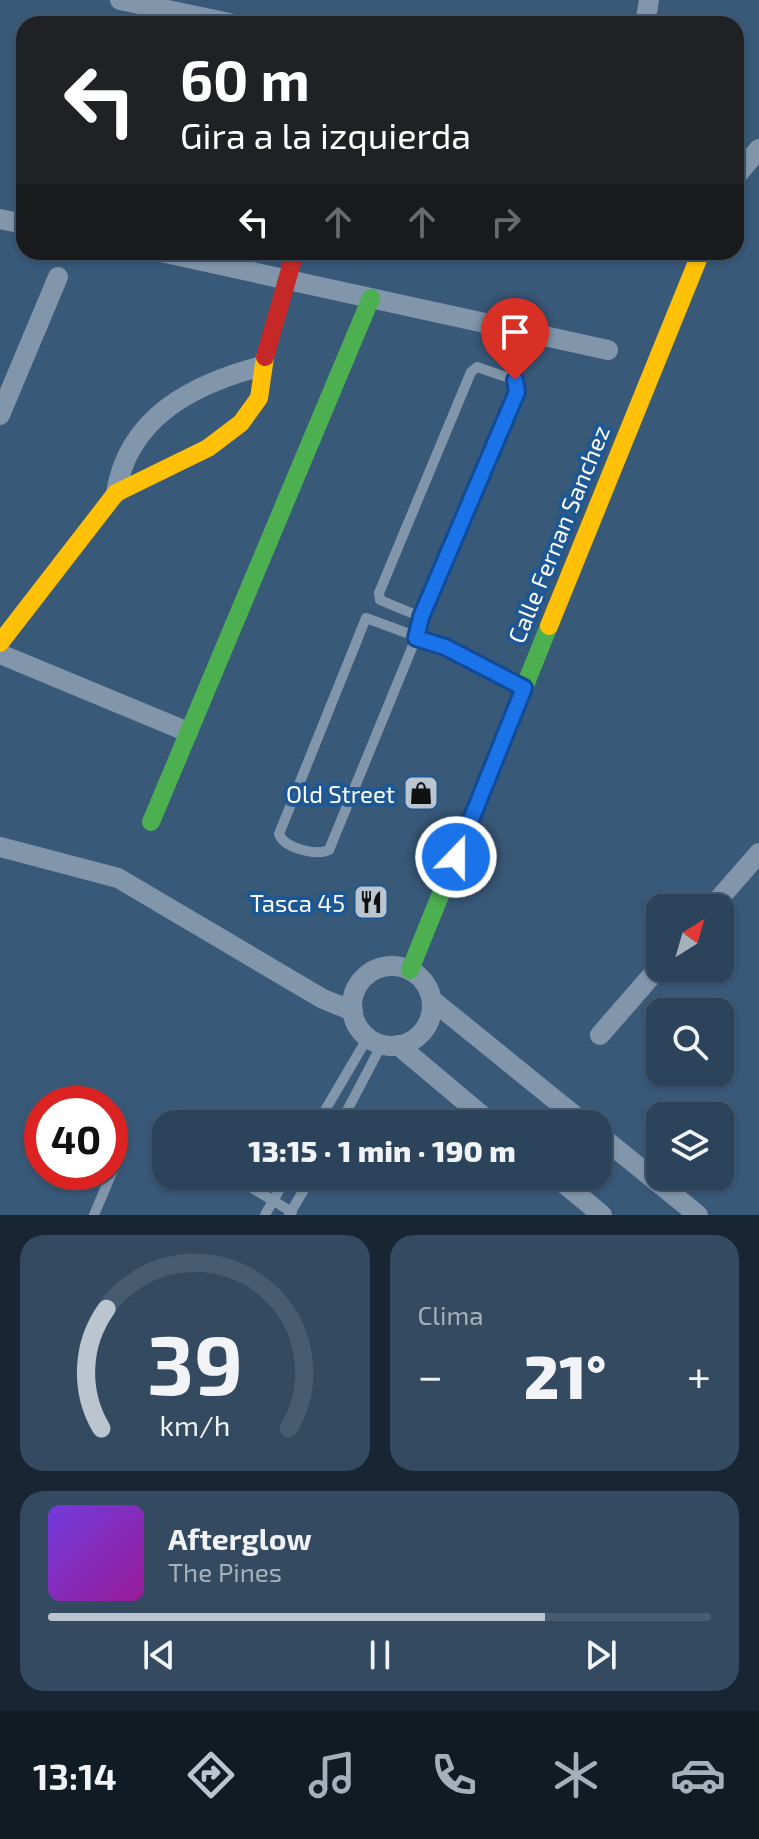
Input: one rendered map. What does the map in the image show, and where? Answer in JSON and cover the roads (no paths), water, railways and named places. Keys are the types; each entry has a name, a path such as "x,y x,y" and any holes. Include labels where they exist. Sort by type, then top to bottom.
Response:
{"street":[{"path":"120,0 163,4 206,16"},
{"path":"744,167 759,149"},
{"path":"200,260 608,350"},
{"path":"0,643 116,493 208,448 241,423 259,398 262,366 293,260"},
{"name":"Calle Fernan Sanchez","path":"410,970 698,260"},
{"path":"0,415 58,277"},
{"path":"151,822 371,298"},
{"path":"116,493 120,467 133,440 172,406 196,388 262,366"},
{"path":"0,654 188,732"},
{"path":"0,847 118,878 323,999 353,1011"},
{"path":"723,894 759,853"},
{"path":"473,1110 358,1026 353,1011 359,983 369,973 382,967 396,966 421,977 432,1000 568,1110"},
{"path":"600,1035 646,982"},
{"path":"383,1042 413,1040 424,1030 431,1016 432,1000"},
{"path":"612,1145 698,1215"},
{"path":"572,1190 602,1215"}],"lane":[{"path":"421,617 380,600 379,593 471,372 483,367 515,380 517,392 421,617 416,638 329,850 319,854 285,843 279,834 366,618 416,638 445,647 524,688"},
{"path":"328,1110 383,1042"},
{"path":"347,1110 383,1042"},
{"path":"94,1215 105,1190"},
{"path":"256,1190 291,1213 304,1190"},
{"path":"265,1215 279,1190"}],"place":[{"name":"Old Street","path":"421,793"},
{"name":"Tasca 45","path":"371,902"}]}
